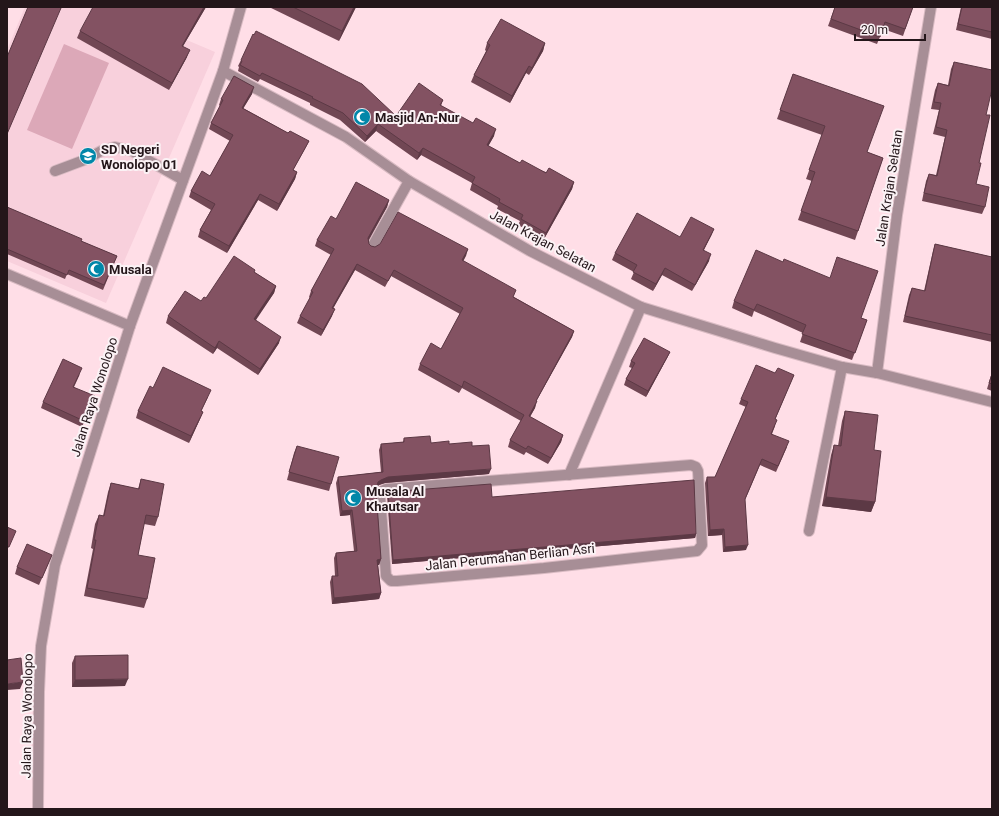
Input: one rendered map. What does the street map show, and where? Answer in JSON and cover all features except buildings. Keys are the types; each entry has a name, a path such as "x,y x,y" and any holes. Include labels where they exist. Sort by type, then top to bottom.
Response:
{"street":[{"name":"Jalan Raya Wonolopo","path":"38,809 41,646 52,574 130,326 223,71 242,7"},
{"name":"Jalan Krajan Selatan","path":"877,373 897,215 931,7"},
{"name":"Jalan Krajan Selatan","path":"223,71 346,137 409,181 530,251 641,306 774,348 842,367 877,373 992,402"},
{"path":"55,171 115,147 132,151 183,180"},
{"path":"372,247 409,181"},
{"path":"7,274 130,326"},
{"path":"569,475 641,306"},
{"path":"809,531 842,367"},
{"name":"Jalan Perumahan Berlian Asri","path":"691,465 696,467 698,471 702,545 697,551 544,568 397,581 391,581 386,576 380,496 382,491 386,489 569,475 691,465"}],"shaded area":[{"name":"SD Negeri Wonolopo 01","path":"25,7 109,7 215,52 106,303 7,261 7,50"},
{"path":"64,44 109,63 72,149 27,130"}],"place":[{"name":"Masjid An-Nur","path":"362,117"},
{"name":"SD Negeri Wonolopo 01","path":"88,156"},
{"name":"Musala","path":"96,269"},
{"name":"Musala Al Khautsar","path":"353,498"}]}
